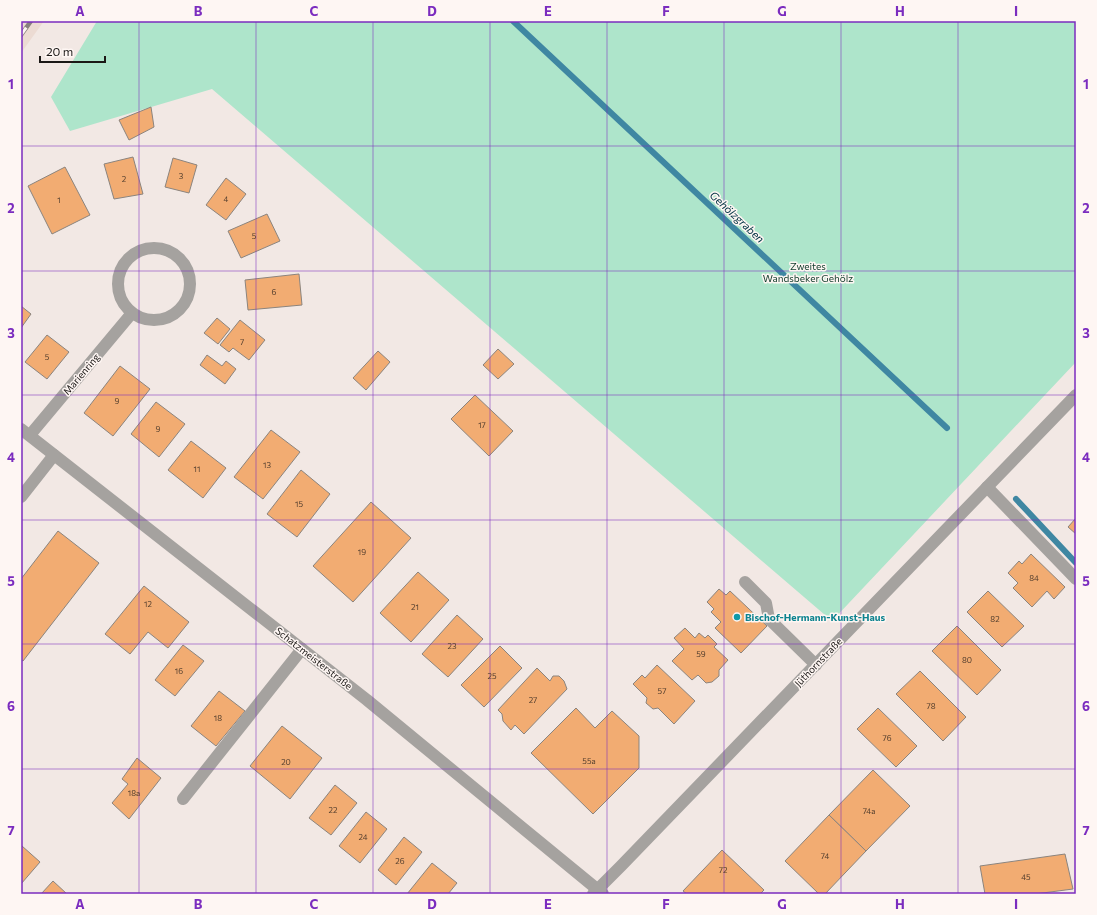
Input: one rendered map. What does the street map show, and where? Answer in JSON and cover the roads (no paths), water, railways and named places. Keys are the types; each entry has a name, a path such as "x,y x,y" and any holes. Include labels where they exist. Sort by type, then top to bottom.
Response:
{"street":[{"path":"156,248 166,250 175,255 183,262 190,281 186,301 171,315 162,319 151,320 141,318 132,313 125,306 120,297 118,287 118,277 128,258 136,252 156,248"},
{"name":"Marienring","path":"25,432 132,313"},
{"name":"Jüthornstraße","path":"598,893 621,866 1076,396"},
{"name":"Schatzmeisterstraße","path":"25,432 367,700 598,893"},
{"path":"21,497 54,455"},
{"path":"987,487 1076,579"},
{"path":"745,582 766,603 768,619 816,665"},
{"path":"183,799 302,649"}],"waterway":[{"name":"Gehölzgraben","path":"513,21 947,428"},
{"name":"Gehölzgraben","path":"1016,499 1076,563"}],"railway":[{"path":"21,35 31,21"}],"place":[{"name":"Bischof-Hermann-Kunst-Haus","path":"737,617"}],"park label":[{"name":"Zweites Wandsbeker Gehölz","path":"808,272"}]}
